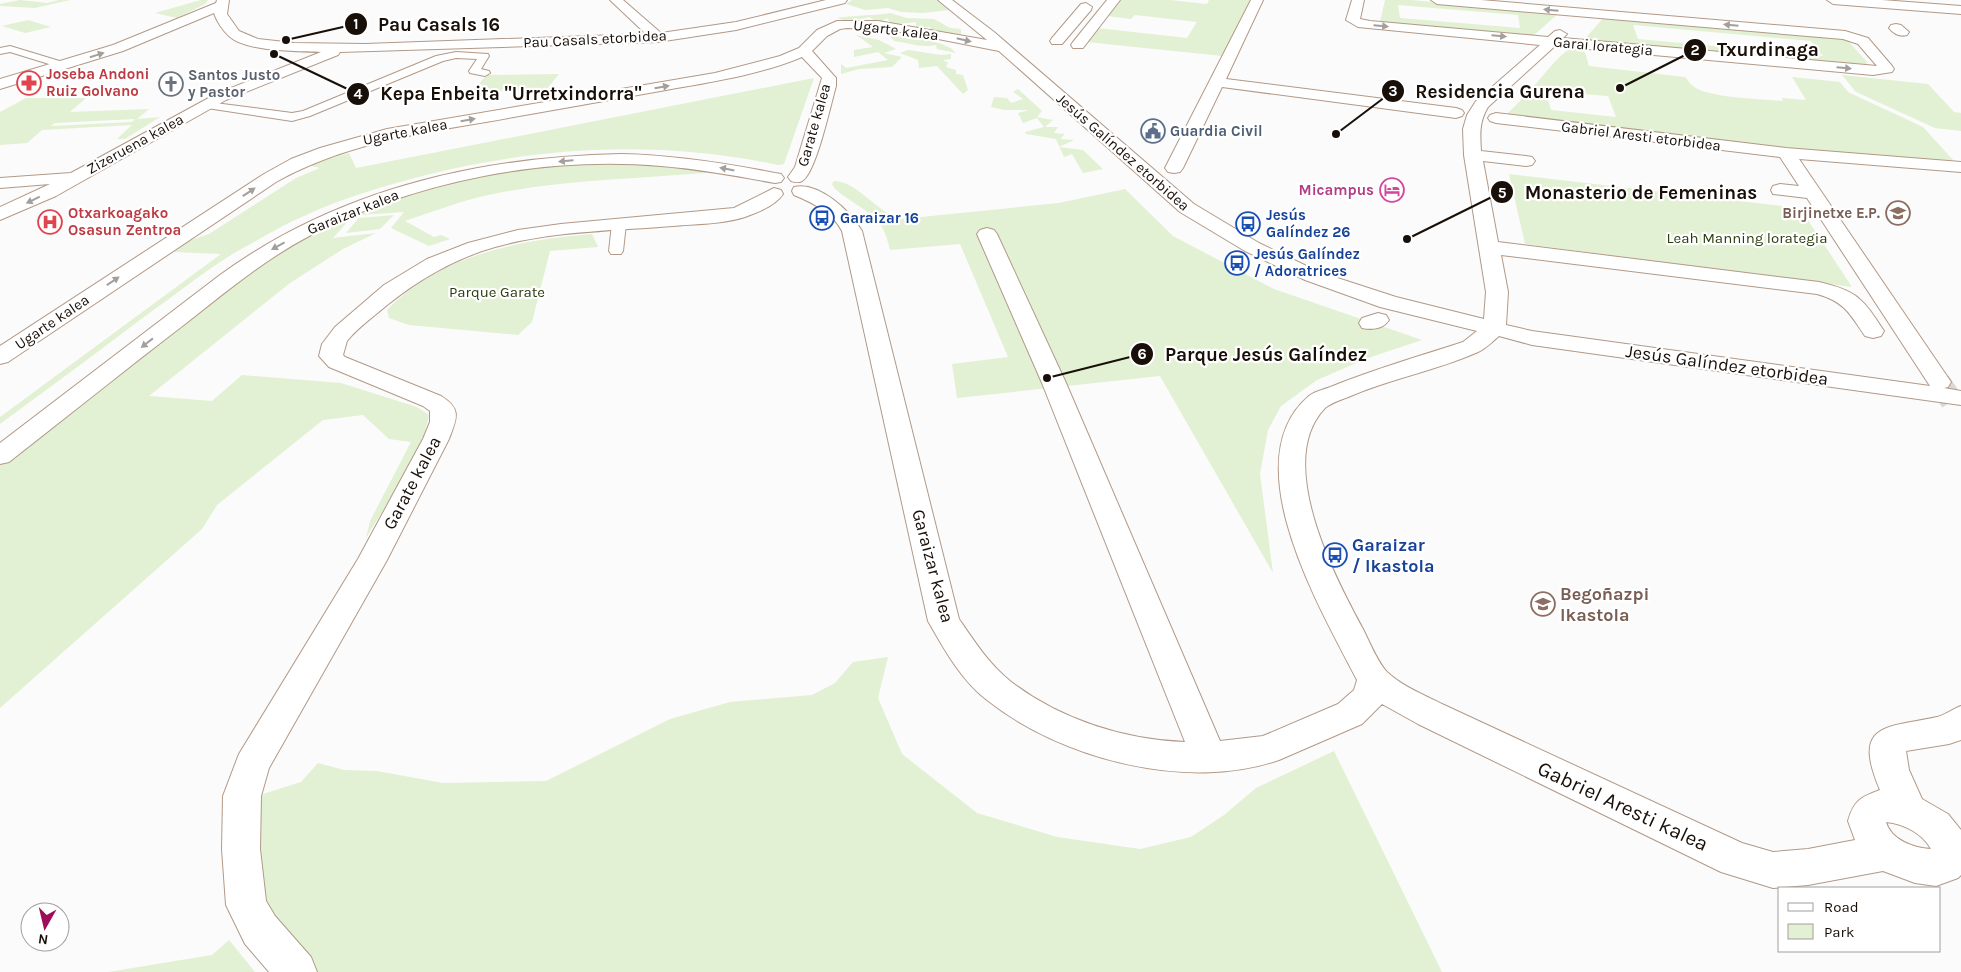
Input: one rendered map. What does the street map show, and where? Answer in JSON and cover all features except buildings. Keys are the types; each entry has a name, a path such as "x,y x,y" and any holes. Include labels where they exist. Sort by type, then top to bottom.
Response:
{"street":[{"path":"616,0 658,38"},
{"name":"Pau Casals etorbidea","path":"321,50 658,38 736,26 832,0"},
{"name":"Pau Casals etorbidea","path":"814,4 841,0"},
{"name":"Jesús Galíndez etorbidea","path":"944,0 966,16"},
{"name":"Jesús Galíndez etorbidea","path":"950,0 1165,191 1187,208 1224,232 1286,264 1347,289 1388,302 1532,338 1961,398"},
{"path":"1057,41 1092,0"},
{"path":"1078,45 1114,0"},
{"path":"1174,168 1257,0"},
{"name":"Garai lorategia","path":"1358,0 1354,20 1358,23 1448,13 1585,13 1845,35 1863,41 1887,70 1873,71 1550,33 1448,13"},
{"path":"1374,680 1311,556 1294,494 1292,469 1294,438 1305,417 1318,401 1354,386 1471,347 1494,329 1496,292 1473,155 1471,129 1475,115 1482,104 1550,33 1568,26 1599,0"},
{"path":"1833,0 1959,12"},
{"path":"1939,0 1959,12"},
{"path":"1865,2 1896,27"},
{"path":"0,84 118,48 187,19 222,8 234,34 255,43 321,50"},
{"name":"Ugarte kalea","path":"0,357 162,248 265,182 297,163 326,152 386,134 716,77 785,59 804,51 822,33 837,25 860,23 908,28 1002,47"},
{"name":"Zizeruena kalea","path":"0,214 33,200 208,105 321,50"},
{"path":"1845,50 1898,58"},
{"name":"Garate kalea","path":"296,972 260,930 246,905 241,849 242,796 252,765 372,560 436,440 443,422 443,408 336,362 330,356 330,350 344,332 396,286 424,269 452,256 487,244 554,230 618,238 738,213 751,208 787,185 804,168 828,86 826,74 804,51"},
{"path":"1217,82 1456,113"},
{"name":"Gabriel Aresti etorbidea","path":"1496,118 1786,153"},
{"path":"1786,153 1961,167"},
{"path":"1786,153 1939,382"},
{"path":"1473,155 1526,161"},
{"name":"Garaizar kalea","path":"0,456 266,252 324,222 391,196 442,180 504,168 596,159 673,161 723,168 787,185 824,202 842,216 852,231 944,621 965,655 998,690 1039,717 1097,742 1159,756 1209,758 1266,750 1350,714 1368,698 1374,680"},
{"path":"0,183 78,176"},
{"path":"1780,190 1812,193"},
{"path":"986,234 1054,383 1209,758"},
{"path":"1489,247 1819,288 1840,293 1853,301 1873,331"},
{"name":"Gabriel Aresti kalea","path":"1374,680 1396,696 1430,714 1735,859 1773,870 1808,867 1888,852"},
{"path":"1909,810 1896,786 1887,759 1888,744 1898,738 1955,725"},
{"path":"1883,805 1909,810 1935,826 1945,836 1950,846 1955,869 1931,868 1912,864 1888,852 1870,832 1866,822 1868,813 1873,808 1883,805"}],"lane":[{"path":"0,51 10,49 62,65"},
{"path":"208,105 292,117 306,114 440,58 456,55 484,56 473,69 474,71 485,73"}],"green space":[{"path":"20,0 47,3 70,0 35,8 0,6 0,4"},
{"path":"201,0 208,0 205,4 177,18 155,13"},
{"path":"852,0 936,0 949,10 922,13 901,12 888,8 865,10 846,4"},
{"path":"1120,0 1170,0 1207,4 1209,0 1250,0 1222,56 1087,42 1097,28 1187,38 1197,22 1135,15 1131,19 1107,16"},
{"path":"1385,0 1410,0 1559,13 1533,36 1380,22","holes":["1398,5 1518,15 1520,28 1400,18"]},
{"path":"890,13 907,18 934,19 950,28 961,29 961,37 947,34 949,32 932,31 930,27 916,28 916,22 892,25 887,18 879,23 869,17 850,22 837,18"},
{"path":"1605,16 1833,36 1848,41 1868,63 1860,66 1583,41","holes":["1633,25 1811,41 1823,56 1638,39"]},
{"path":"28,20 51,27 25,33 2,26"},
{"path":"869,31 897,32 891,36 935,42 951,48 956,53 937,49 936,45 920,46 894,41 890,36"},
{"path":"856,35 879,40 896,49 884,53 902,57 892,67 859,69 841,74 841,64 846,68 888,60 878,52 854,57 854,50 873,47"},
{"path":"1571,48 1584,49 1589,66 1685,77 1700,90 1735,97 1783,101 1782,98 1806,100 1792,77 1840,82 1848,92 1923,127 1954,161 1793,150 1507,114 1527,94 1547,96 1551,110 1616,117 1608,96 1530,90 1555,62"},
{"path":"908,50 941,55 951,54 951,59 943,60 948,63 946,67 956,70 956,74 963,75 968,90 963,94 937,66 919,68 918,60 900,53"},
{"path":"559,74 546,90 472,91 487,75"},
{"path":"1842,75 1928,84 1954,112 1961,113 1961,131 1935,128 1856,92"},
{"path":"814,78 784,164 778,165 690,152 601,150 557,152 470,165 426,175 363,193 318,210 278,229 213,266 0,424 0,417 221,254 174,252 188,241 209,234 296,178 320,168 307,165 349,153 356,168"},
{"path":"1018,89 1042,111 1037,117 1053,120 1045,127 1058,127 1054,133 1065,134 1060,139 1074,140 1059,147 1056,139 1026,134 1025,132 1044,127 1037,118 1023,123 1018,113 1029,110 1004,110 991,107 994,97 1007,98 1011,103 1023,99 1013,92"},
{"path":"26,98 86,98 70,112 149,109 137,119 160,117 125,139 117,139 132,125 42,130 27,143 0,145 0,112","holes":["135,119 132,122 51,126 55,123"]},
{"path":"1060,147 1083,150 1103,169 1083,173 1072,154 1064,157"},
{"path":"594,162 634,162 709,169 705,173 569,183 515,190 467,200 405,221 434,237 441,235 450,239 429,246 391,228 404,212 361,215 358,213 416,193 474,178 533,168"},
{"name":"Leah Manning lorategia","path":"1509,174 1800,208 1852,287 1525,244"},
{"path":"834,181 851,186 884,211 901,219 1059,203 1125,189 1173,236 1274,289 1422,340 1368,358 1317,380 1281,406 1268,430 1260,474 1273,573 1160,376 957,398 952,364 1008,357 960,244 890,250 880,224 869,213 835,188 832,184"},
{"path":"394,215 380,229 346,233 359,218"},
{"path":"346,217 350,219 333,238 376,233 343,249 290,283 149,396 212,401 242,375 341,383 417,407 429,415 425,430 412,462 366,538 370,521 411,442 389,439 363,415 323,420 217,505 202,529 0,708 0,464 268,254"},
{"name":"Parque Garate","path":"592,234 598,247 550,251 532,322 518,335 409,325 389,318 387,310 408,291 456,263 509,246"},
{"path":"888,657 878,698 902,754 977,813 1057,837 1140,849 1191,837 1224,815 1256,788 1334,751 1442,972 318,972 299,947 259,907 246,820 263,794 301,782 318,763 344,770 377,771 443,783 546,781 670,719 730,702 812,695 835,683 853,662"},
{"path":"229,940 255,972 108,972 212,955"}],"tunnel":[{"path":"1939,382 1958,410"}],"place":[{"name":"Pau Casals 16","path":"286,40"},
{"name":"Kepa Enbeita \"Urretxindorra\"","path":"274,54"},
{"name":"Joseba Andoni Ruiz Golvano","path":"29,83"},
{"name":"Santos Justo y Pastor","path":"171,84"},
{"name":"Txurdinaga","path":"1620,88"},
{"name":"Guardia Civil","path":"1153,131"},
{"name":"Residencia Gurena","path":"1336,134"},
{"name":"Micampus","path":"1392,190"},
{"name":"Birjinetxe E.P.","path":"1898,213"},
{"name":"Garaizar 16","path":"822,218"},
{"name":"Otxarkoagako Osasun Zentroa","path":"50,222"},
{"name":"Jesús Galíndez 26","path":"1248,224"},
{"name":"Monasterio de Femeninas","path":"1407,239"},
{"name":"Jesús Galíndez / Adoratrices","path":"1237,263"},
{"name":"Parque Jesús Galíndez","path":"1047,378"},
{"name":"Garaizar / Ikastola","path":"1335,555"},
{"name":"Begoñazpi Ikastola","path":"1543,604"}]}
